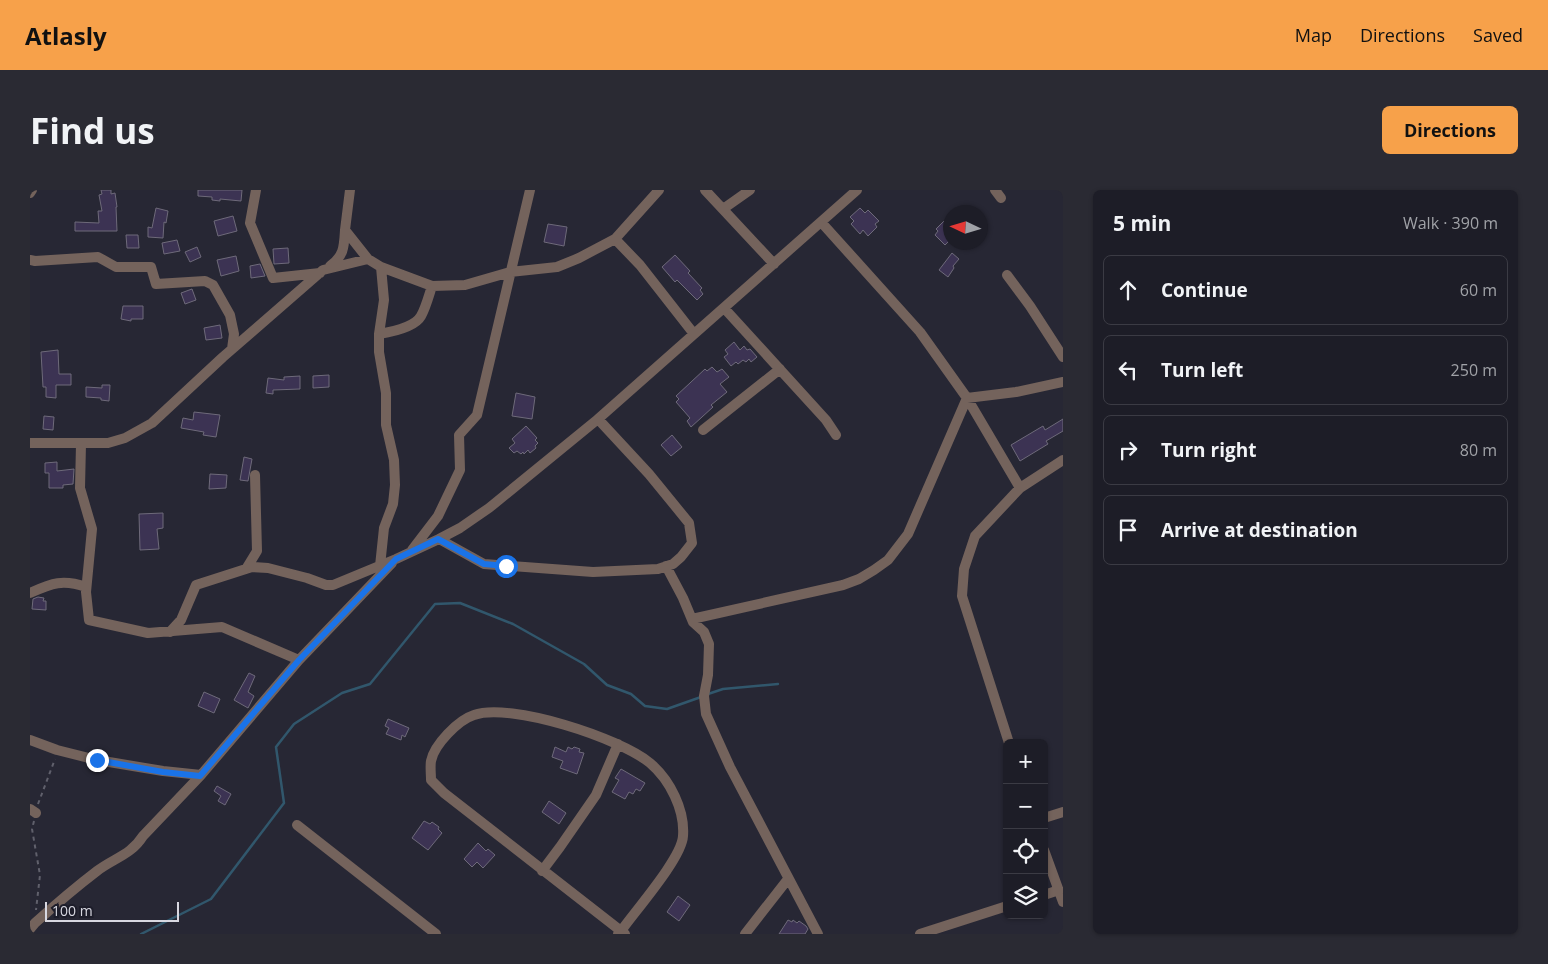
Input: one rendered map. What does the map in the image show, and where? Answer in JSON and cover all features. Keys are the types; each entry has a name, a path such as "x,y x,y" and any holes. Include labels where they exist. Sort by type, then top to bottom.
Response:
{"street":[{"path":"256,190 250,223 273,278 323,271 368,259"},
{"path":"30,443 98,444 117,441 152,423 232,349 323,271 340,260 344,245 350,190"},
{"path":"410,552 438,516 460,470 459,435 477,415 530,190"},
{"path":"345,230 368,259 381,267 432,286 465,285 510,272 557,267 579,258 616,239 658,190"},
{"path":"705,190 774,264"},
{"path":"723,209 750,190"},
{"path":"170,632 182,620 196,585 246,569 268,568 326,585 333,585 396,559 460,528 489,508 598,419 857,190"},
{"path":"822,222 920,332 967,398 1020,488"},
{"path":"616,239 640,265 694,334"},
{"path":"30,260 98,256 116,267 151,267 156,284 205,282 213,284 230,315 234,334 232,349"},
{"path":"380,566 384,528 394,504 395,485 394,460 385,415 386,393 380,364 379,334 384,300 381,267"},
{"path":"1007,275 1030,306 1063,357"},
{"path":"379,334 393,332 406,327 421,317 432,286"},
{"path":"724,308 826,420 836,435"},
{"path":"703,430 780,369"},
{"path":"967,398 1016,392 1063,382"},
{"path":"692,619 843,585 859,579 888,560 908,534 967,398"},
{"path":"438,539 484,564 499,566 593,572 658,569 673,564 692,543 688,523 649,474 598,419"},
{"path":"81,444 80,488 92,529 86,587 89,620 148,633 222,627 299,660"},
{"path":"1008,739 962,596 964,569 975,536 1020,488 1063,460"},
{"path":"246,569 257,551 255,475"},
{"path":"32,926 87,878 131,851 200,776 299,660 396,559"},
{"path":"666,566 692,619 704,632 708,644 708,675 704,696 706,714 730,767 818,934"},
{"path":"30,593 50,584 71,582 86,587"},
{"path":"496,711 534,718 618,744 650,763 666,781 682,814 683,838 671,865 621,933 542,871 444,793 431,780 431,760 438,744 458,724 473,715 496,711"},
{"path":"30,740 57,750 97,760 163,772 200,776"},
{"path":"542,871 596,795 618,744"},
{"path":"1048,817 1063,812"},
{"path":"296,825 436,934"},
{"path":"1048,861 1063,902"},
{"path":"745,934 788,879"},
{"path":"1048,893 1059,890"},
{"path":"920,934 1003,907"}],"path":[{"path":"32,926 40,875 32,828 33,811 57,750"}],"building":[{"path":"101,190 111,190 111,194 115,193 117,231 75,231 75,222 99,223 98,211 102,211 99,195 102,194"},
{"path":"198,190 242,190 241,201 212,200 212,197 198,196"},
{"path":"156,208 168,211 166,223 164,222 163,238 148,237 148,227 152,228"},
{"path":"860,208 865,213 868,210 879,221 875,224 877,227 868,236 863,230 860,234 851,224 854,221 850,217"},
{"path":"233,216 237,231 218,236 214,221"},
{"path":"943,222 943,243 935,235 938,231 936,229"},
{"path":"548,224 567,227 564,246 544,242"},
{"path":"126,235 138,235 139,248 127,248"},
{"path":"177,240 180,251 164,254 162,243"},
{"path":"197,247 201,257 190,262 185,252"},
{"path":"288,248 289,263 274,264 273,249"},
{"path":"952,253 959,259 948,277 939,270"},
{"path":"675,255 702,288 700,290 703,294 697,300 677,280 675,282 662,267"},
{"path":"236,256 239,271 221,276 217,260"},
{"path":"260,264 265,276 251,278 250,266"},
{"path":"192,289 196,300 185,304 181,293"},
{"path":"123,306 143,306 143,319 131,319 131,321 121,319"},
{"path":"220,325 222,338 206,340 204,328"},
{"path":"734,342 740,350 744,346 747,350 750,349 757,357 751,362 749,359 746,362 743,360 731,366 724,357 728,354 725,350"},
{"path":"58,350 59,374 71,374 71,385 56,385 56,398 46,397 46,387 43,387 41,352"},
{"path":"712,367 717,372 722,369 729,377 720,384 727,392 711,405 713,407 691,427 687,421 690,418 676,402 679,399 676,396 705,369 707,371"},
{"path":"329,375 329,387 313,388 313,376"},
{"path":"300,376 300,389 273,390 273,394 266,393 268,378 284,380 284,377"},
{"path":"102,385 110,385 109,401 101,400 101,398 86,397 86,387 102,388"},
{"path":"516,393 535,397 532,419 512,416"},
{"path":"194,412 220,415 216,437 203,435 204,432 181,428 183,418 193,420"},
{"path":"44,416 54,417 53,430 43,429"},
{"path":"1063,419 1063,431 1046,441 1048,444 1020,461 1011,445 1043,426 1045,430"},
{"path":"526,426 537,438 535,440 538,443 535,446 536,448 530,453 528,450 524,454 517,451 514,453 509,448 515,443 512,439"},
{"path":"672,435 682,447 671,456 661,445"},
{"path":"244,457 252,459 248,481 240,480"},
{"path":"57,462 57,471 74,469 73,484 63,485 63,488 49,488 49,473 45,473 45,463"},
{"path":"210,474 227,475 226,488 209,489"},
{"path":"163,513 163,528 157,529 159,549 140,550 139,514"},
{"path":"38,597 44,598 43,601 46,601 46,610 32,609 33,599"},
{"path":"249,673 255,676 248,692 254,696 248,708 234,700"},
{"path":"204,692 220,699 214,713 198,706"},
{"path":"388,719 409,728 405,737 402,735 401,740 386,734 389,728 385,726"},
{"path":"555,747 566,752 568,747 572,749 574,747 580,749 579,752 584,753 577,774 560,768 563,761 552,757"},
{"path":"621,769 645,783 640,791 636,789 633,794 629,792 625,799 612,792 619,780 615,778"},
{"path":"217,786 231,794 225,805 218,801 221,796 214,791"},
{"path":"549,801 566,813 559,824 542,812"},
{"path":"424,821 430,824 432,822 439,827 438,829 442,833 428,850 412,838"},
{"path":"478,843 486,851 488,849 495,855 483,868 477,862 472,867 464,859"},
{"path":"678,896 690,905 679,921 667,912"},
{"path":"788,920 792,922 793,920 797,923 799,921 806,926 808,929 805,934 779,934"}],"waterway":[{"path":"141,934 211,899 284,803 276,747 294,724 342,693 370,684 435,604 460,603 513,624 584,664 607,685 631,694 645,706 667,709 701,697"},
{"path":"708,694 723,689 778,684"}],"route":[{"path":"97,760 163,772 200,776 299,660 396,559 438,539 484,564 506,566"}]}
